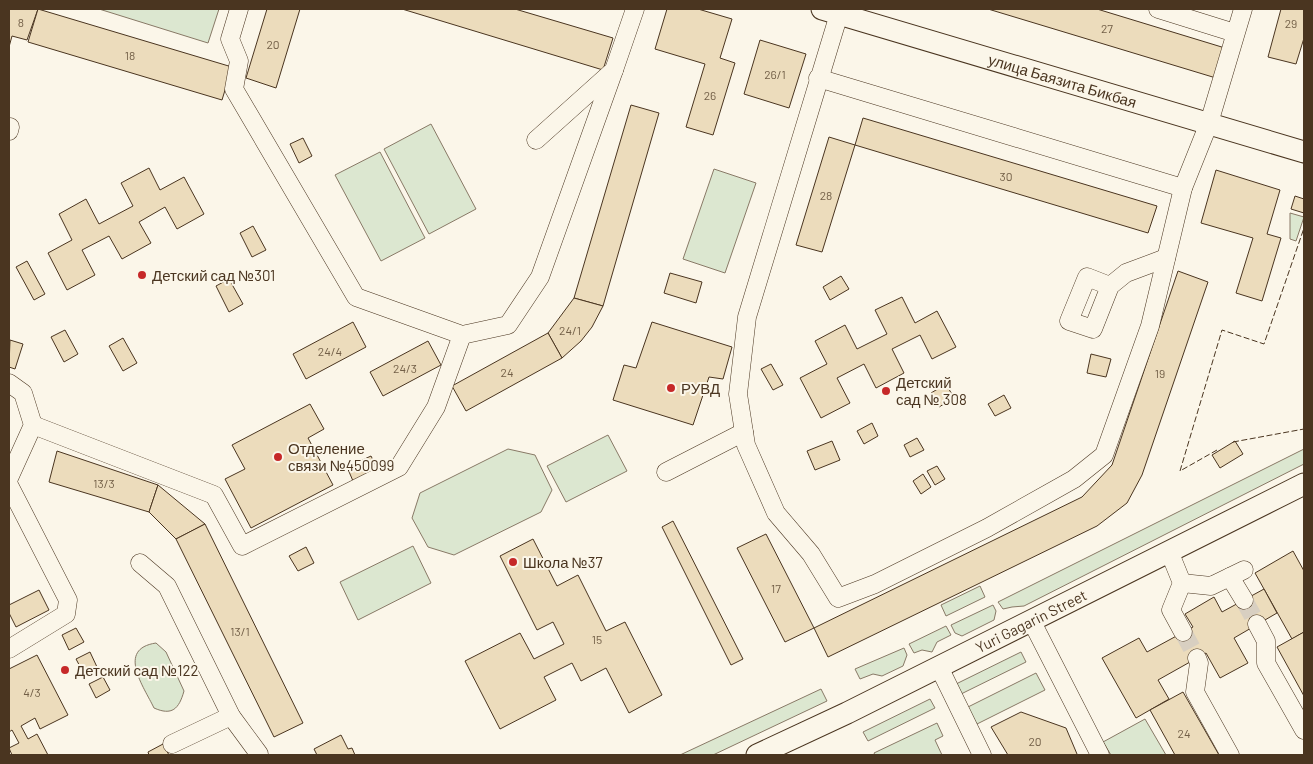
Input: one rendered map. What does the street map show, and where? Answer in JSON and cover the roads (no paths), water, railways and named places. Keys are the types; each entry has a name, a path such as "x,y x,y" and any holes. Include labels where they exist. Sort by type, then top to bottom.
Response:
{"main road":[{"name":"улица Баязита Бикбая","path":"830,11 872,16 1304,152"},
{"name":"Yuri Gagarin Street","path":"757,755 1304,484"}],"lane":[{"path":"239,9 230,39 240,61 234,89 356,297 462,334 508,324 540,277 635,9"},
{"path":"1158,9 1235,33"},
{"path":"830,11 818,78 747,318 738,394 746,445 776,513 811,554 838,598 875,584 987,528 1074,479 1104,455 1150,326 1183,188 1209,123 1243,9"},
{"path":"536,140 614,70"},
{"path":"818,78 1183,188"},
{"path":"1110,286 1126,273 1166,258"},
{"path":"33,425 214,495 242,546 399,467 436,407 462,334"},
{"path":"9,383 23,393 33,425 9,478"},
{"path":"666,472 744,432"},
{"path":"9,484 68,600 66,614 9,649"},
{"path":"1169,552 1182,583 1171,610 1183,632"},
{"path":"140,563 167,586 232,716 259,755"},
{"path":"1182,583 1211,586 1237,573 1244,600"},
{"path":"1031,620 1100,755"},
{"path":"1257,624 1266,641 1266,662 1304,730"},
{"path":"1197,658 1199,663 1195,692 1230,755"},
{"path":"939,666 982,755"},
{"path":"172,744 232,716"}],"tunnel":[{"path":"1244,600 1257,624"},
{"path":"1183,632 1197,658"}],"place":[{"name":"Детский сад №301","path":"142,275"},
{"name":"РУВД","path":"671,388"},
{"name":"Детский сад № 308","path":"886,391"},
{"name":"Отделение связи №450099","path":"278,457"},
{"name":"Школа №37","path":"513,562"},
{"name":"Детский сад №122","path":"65,670"}]}
